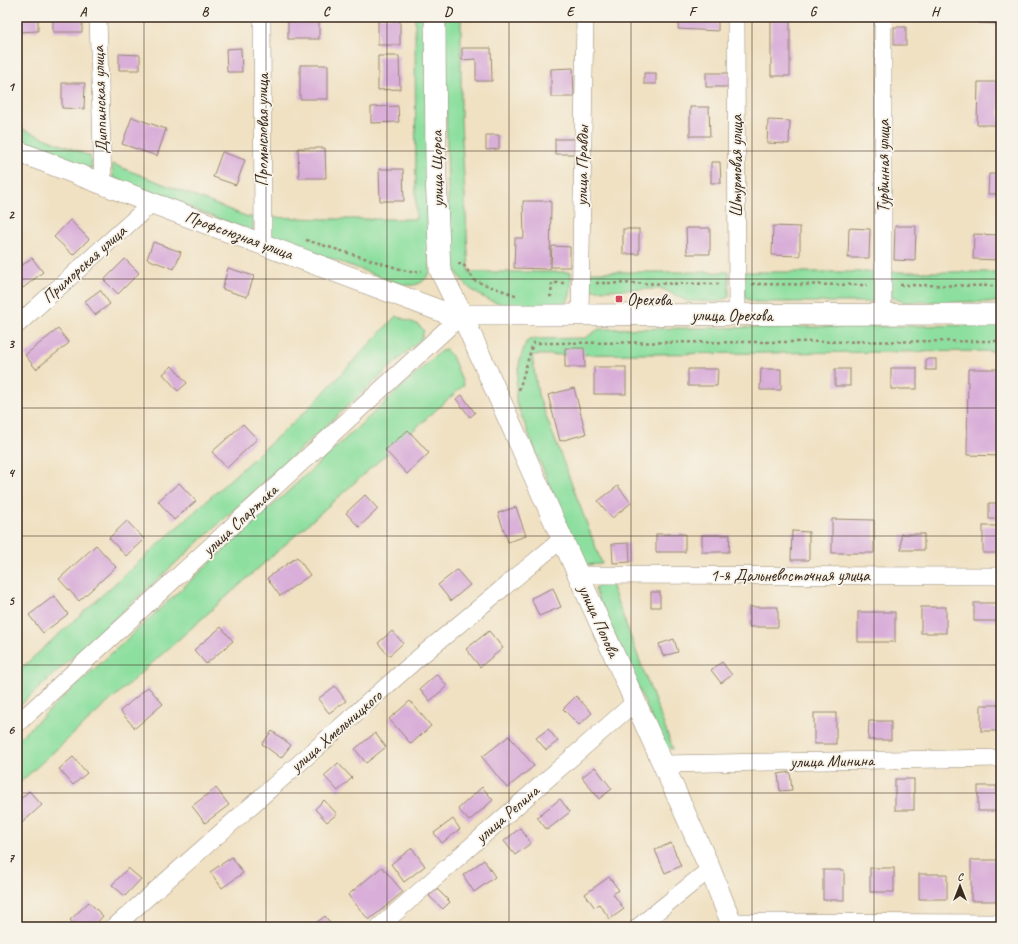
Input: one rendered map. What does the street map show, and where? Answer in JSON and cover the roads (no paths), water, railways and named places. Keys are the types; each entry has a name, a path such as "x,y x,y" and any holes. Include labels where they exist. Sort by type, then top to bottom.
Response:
{"street":[{"name":"Диппинская улица","path":"98,17 103,183"},
{"name":"Промысловая улица","path":"262,17 263,244"},
{"name":"улица Щорса","path":"436,17 436,176 440,270 462,316"},
{"name":"улица Правды","path":"580,315 586,17"},
{"name":"Штурмовая улица","path":"736,17 737,315"},
{"name":"Турбинная улица","path":"883,17 883,315"},
{"name":"Профсоюзная улица","path":"17,151 152,203 446,312 462,316"},
{"name":"Приморская улица","path":"17,325 152,203"},
{"name":"улица Орехова","path":"462,316 1001,314"},
{"name":"улица Попова","path":"462,316 663,764 732,924"},
{"name":"улица Спартака","path":"17,724 462,316"},
{"name":"улица Хмельницкого","path":"114,927 416,660 562,539"},
{"name":"1-я Дальневосточная улица","path":"578,575 1001,576"},
{"name":"улица Репина","path":"379,927 635,702"},
{"name":"улица Минина","path":"663,764 1001,758"},
{"path":"638,927 710,870"},
{"path":"732,924 1001,923"}],"place":[{"name":"Орехова","path":"619,299"}]}
